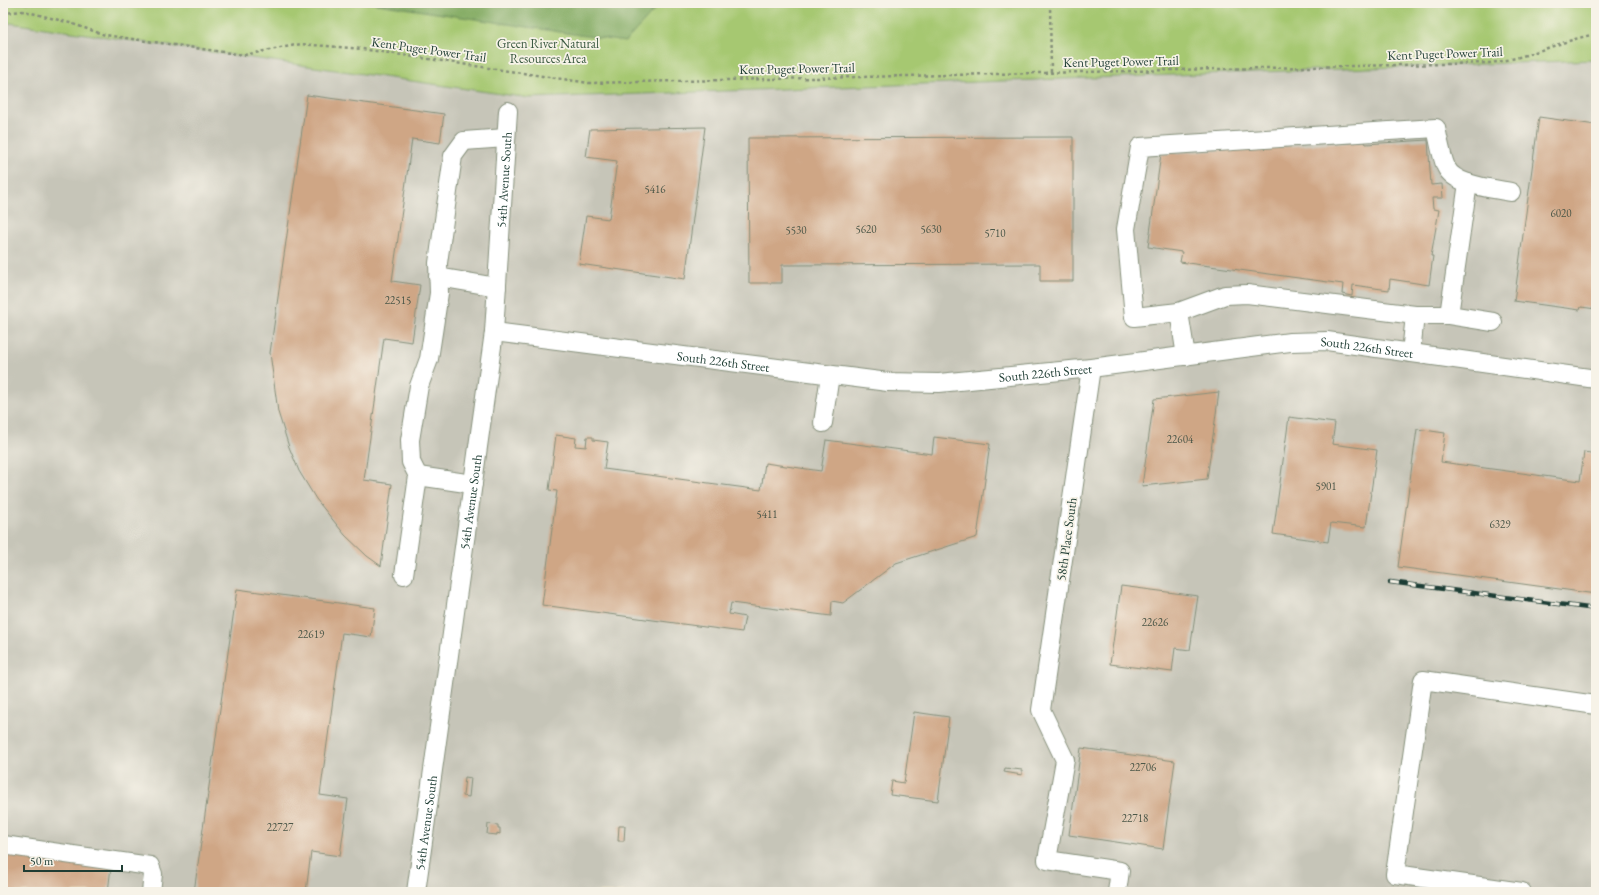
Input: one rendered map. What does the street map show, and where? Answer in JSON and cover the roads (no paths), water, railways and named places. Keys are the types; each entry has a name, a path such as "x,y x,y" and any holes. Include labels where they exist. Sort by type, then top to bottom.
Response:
{"street":[{"name":"54th Avenue South","path":"416,892 494,332 508,111"},
{"path":"1493,322 1449,315 1415,315 1247,294 1225,295 1179,312 1134,317 1126,229 1140,146 1436,128 1447,168 1454,176 1463,182 1511,192"},
{"path":"404,576 418,476 411,462 410,440 419,386 429,359 439,293 438,263 452,156 464,141 506,138"},
{"path":"1449,315 1468,183"},
{"path":"438,277 497,287"},
{"path":"1179,312 1186,356"},
{"path":"1411,353 1415,315"},
{"name":"South 226th Street","path":"494,332 888,382 939,383 1091,368 1298,342 1327,341 1596,379"},
{"name":"58th Place South","path":"1091,368 1041,710 1065,760 1047,860 1120,871 1117,892"},
{"path":"823,422 830,375"},
{"path":"418,476 473,484"},
{"path":"1522,892 1395,874 1423,680 1596,705"},
{"path":"3,845 150,866 153,874 151,892"}],"railway":[{"path":"1390,582 1596,609"}],"park label":[{"name":"Green River Natural Resources Area","path":"548,50"}]}
